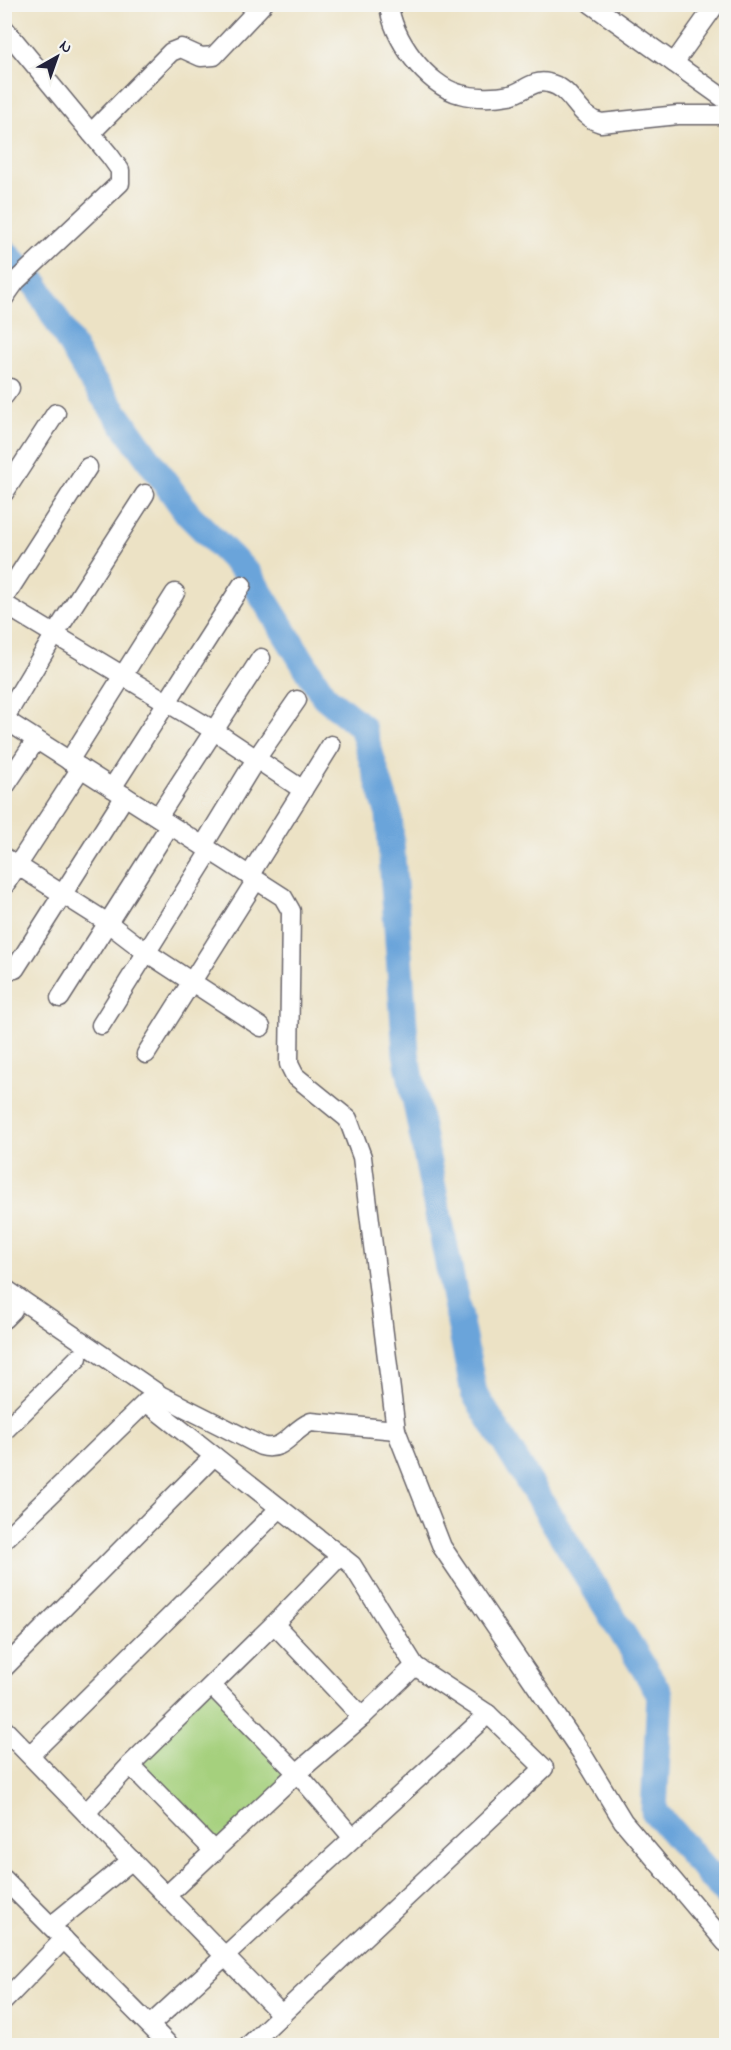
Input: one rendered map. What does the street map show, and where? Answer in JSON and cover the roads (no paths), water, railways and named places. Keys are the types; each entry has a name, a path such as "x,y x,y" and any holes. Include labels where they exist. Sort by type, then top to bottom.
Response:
{"street":[{"path":"91,133 171,52 181,48 201,57 214,56 263,4"},
{"path":"389,4 394,26 404,47 425,72 442,86 459,94 511,95 538,82 549,82 567,92 591,121 601,123 686,114 726,115"},
{"path":"591,4 726,100"},
{"path":"674,63 716,4"},
{"path":"4,28 120,170 120,183 16,281 4,298"},
{"path":"4,493 56,413"},
{"path":"4,598 88,467"},
{"path":"146,494 4,719 283,897 291,911 289,1064 295,1076 348,1119 362,1157 396,1430 442,1547 581,1752 623,1821 726,1942"},
{"path":"15,969 62,894 167,702 242,585"},
{"path":"4,886 11,861 75,764 123,675 175,593"},
{"path":"4,604 213,730 303,790"},
{"path":"60,998 108,923 213,730 261,658"},
{"path":"101,1025 207,849 256,759 297,700"},
{"path":"4,788 36,740"},
{"path":"146,1054 331,745"},
{"path":"11,861 108,923 146,952 261,1027"},
{"path":"4,1288 160,1395 261,1446 270,1449 281,1445 300,1426 311,1422 396,1430"},
{"path":"4,1431 78,1358"},
{"path":"4,1540 146,1402 352,1565 416,1666 488,1714 544,1768 248,2046"},
{"path":"4,1668 214,1456"},
{"path":"30,1755 280,1508"},
{"path":"86,1813 130,1765 274,1624 340,1555"},
{"path":"274,1624 362,1717"},
{"path":"166,1896 297,1773 362,1717 416,1666"},
{"path":"212,1686 297,1773 353,1838"},
{"path":"150,2025 488,1714"},
{"path":"4,1729 282,2015"},
{"path":"130,1765 215,1852"},
{"path":"51,1926 132,1860"},
{"path":"4,1879 170,2046"},
{"path":"4,2001 64,1939"}],"waterway":[{"path":"4,252 37,286 89,376 188,514 249,575 324,696 362,727 389,815 406,1053 474,1393 660,1694 654,1811 726,1894"}]}
